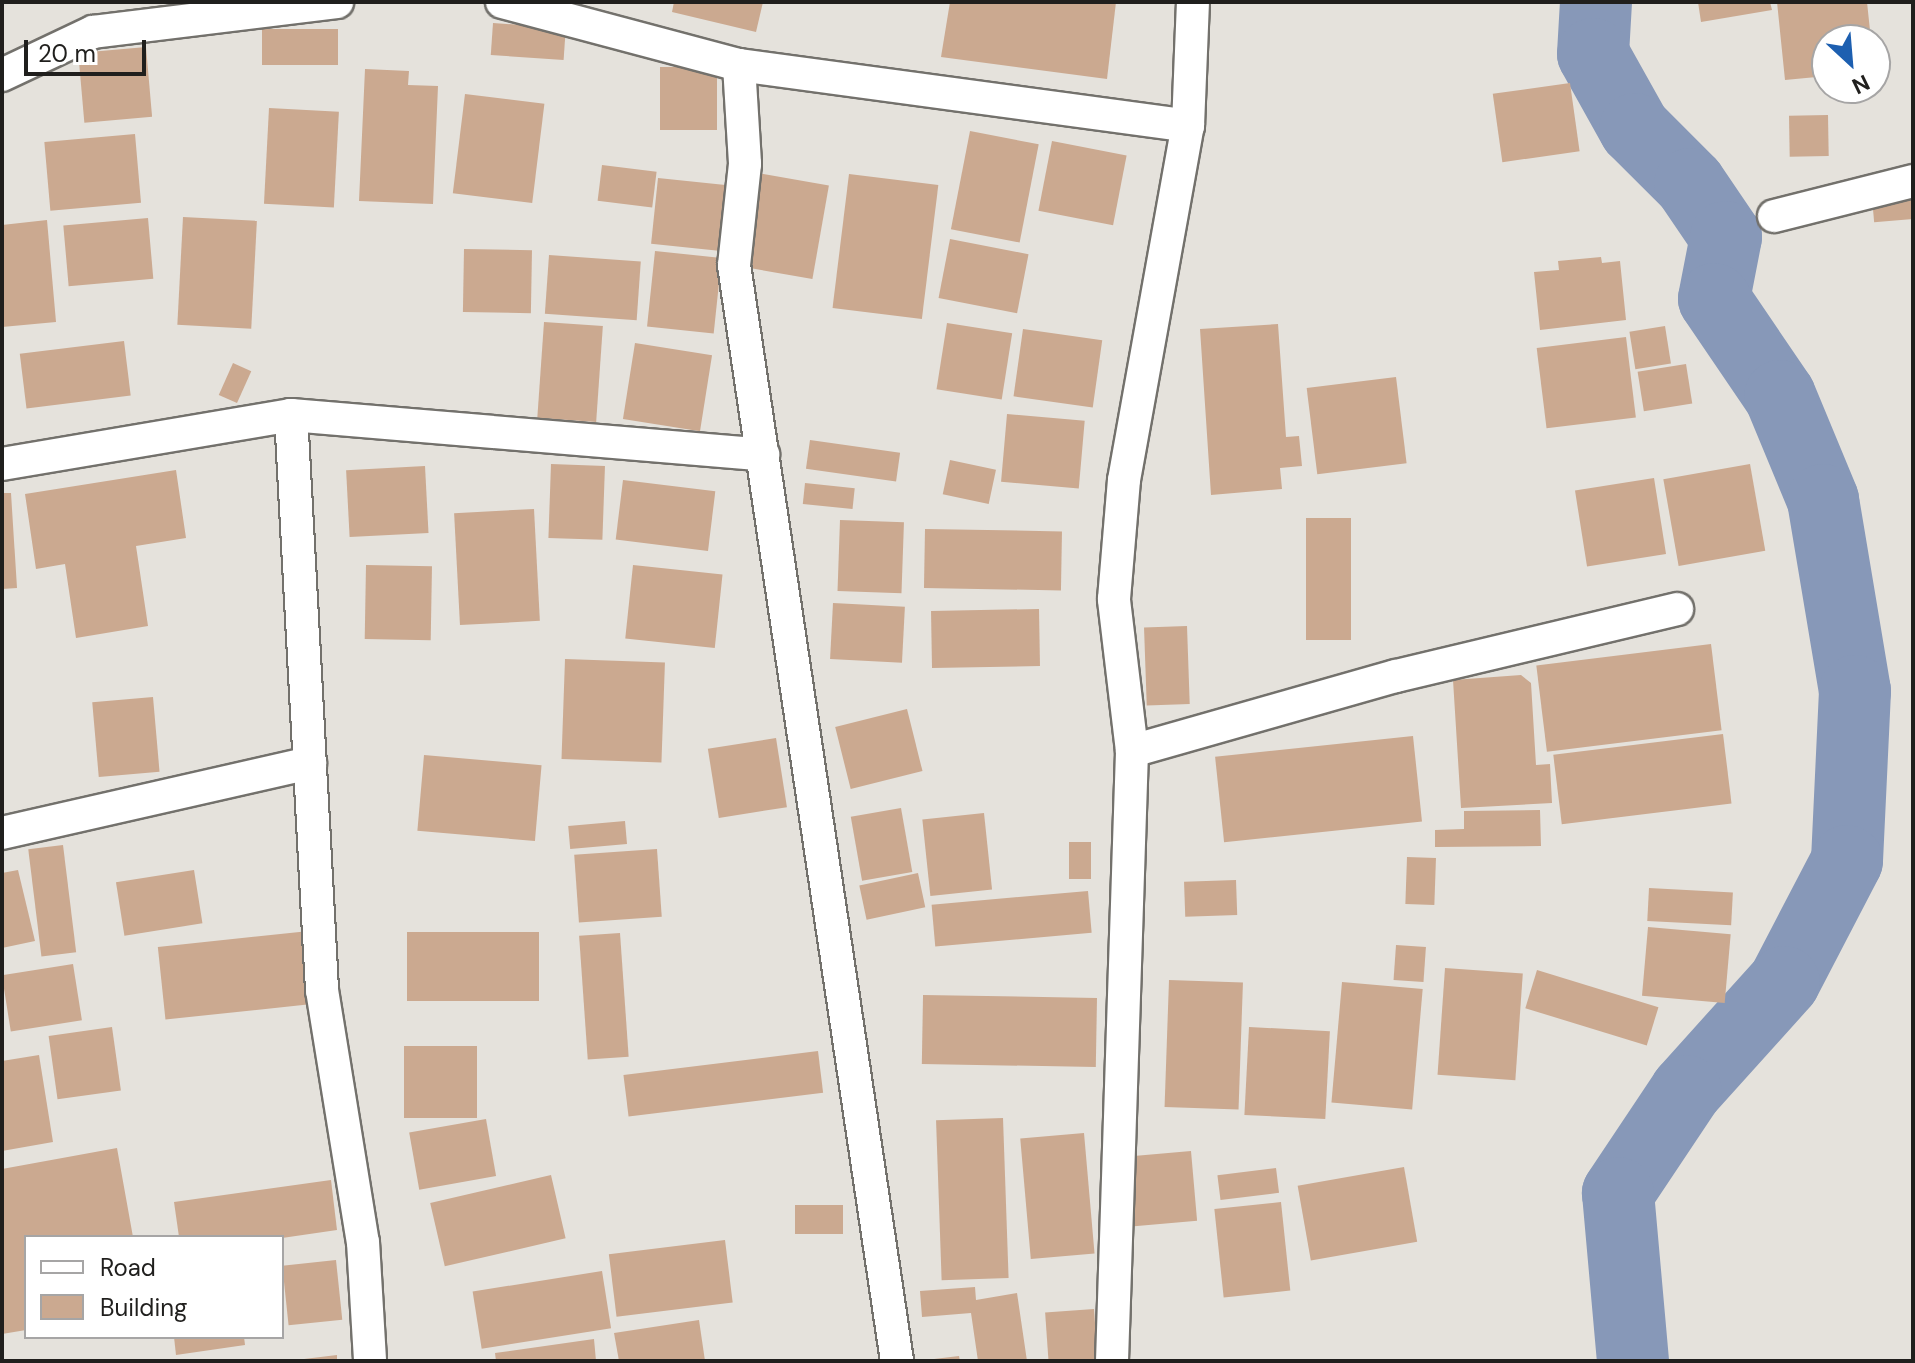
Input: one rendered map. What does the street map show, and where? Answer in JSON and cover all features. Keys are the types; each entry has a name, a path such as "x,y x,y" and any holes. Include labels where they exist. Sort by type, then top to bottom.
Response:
{"street":[{"path":"2,75 93,32 167,13 337,2"},
{"path":"502,2 739,65 1188,126"},
{"path":"1112,1361 1132,751 1114,599 1124,480 1188,126 1193,2"},
{"path":"739,65 745,164 734,265 897,1361"},
{"path":"1774,216 1913,181"},
{"path":"2,464 291,415 763,455"},
{"path":"291,415 322,990 363,1242 370,1361"},
{"path":"1132,751 1396,676 1677,609"},
{"path":"2,833 310,763"}],"building":[{"path":"674,2 763,2 756,32 672,12"},
{"path":"950,2 1116,2 1107,79 941,57"},
{"path":"1698,2 1770,2 1772,10 1701,22"},
{"path":"1777,2 1867,2 1869,24 1811,24 1811,78 1785,80"},
{"path":"493,23 566,28 564,60 491,55"},
{"path":"262,29 338,29 338,65 262,65"},
{"path":"146,47 152,117 84,123 78,53"},
{"path":"660,67 717,67 717,130 660,130"},
{"path":"365,69 409,71 408,85 438,86 433,204 359,201"},
{"path":"1570,83 1580,151 1502,162 1493,94"},
{"path":"465,94 544,104 532,203 453,193"},
{"path":"269,108 339,112 334,208 264,204"},
{"path":"1828,115 1829,156 1790,157 1789,116"},
{"path":"970,131 1039,144 1020,243 951,229"},
{"path":"135,134 141,203 50,211 44,142"},
{"path":"1052,141 1127,156 1113,225 1038,211"},
{"path":"602,165 657,172 652,207 598,201"},
{"path":"758,173 829,186 812,279 742,267"},
{"path":"849,174 938,185 922,319 833,308"},
{"path":"658,178 733,186 726,251 651,244"},
{"path":"1911,196 1913,219 1874,222 1872,199"},
{"path":"183,217 257,221 251,329 177,325"},
{"path":"148,218 153,279 69,286 63,225"},
{"path":"47,220 56,322 2,327 2,225"},
{"path":"950,239 1029,254 1017,313 939,298"},
{"path":"464,249 532,250 531,313 463,312"},
{"path":"655,251 722,258 714,334 647,327"},
{"path":"549,255 641,261 637,320 545,314"},
{"path":"1601,257 1602,263 1620,261 1626,320 1540,330 1534,272 1559,270 1558,261"},
{"path":"544,322 603,326 596,422 537,418"},
{"path":"947,323 1012,333 1002,399 937,389"},
{"path":"1278,324 1286,437 1299,436 1302,466 1280,468 1282,489 1211,495 1200,329"},
{"path":"1665,326 1671,364 1635,369 1629,332"},
{"path":"1023,329 1102,340 1093,407 1014,396"},
{"path":"1626,337 1636,417 1547,428 1537,348"},
{"path":"124,341 131,396 26,408 20,354"},
{"path":"635,343 712,355 700,431 623,419"},
{"path":"233,363 251,371 237,403 219,395"},
{"path":"1686,364 1692,404 1644,411 1638,372"},
{"path":"1396,377 1407,463 1317,474 1307,388"},
{"path":"1007,414 1085,421 1079,489 1001,482"},
{"path":"810,440 900,453 896,481 806,469"},
{"path":"950,460 996,470 989,504 943,494"},
{"path":"551,464 605,466 602,540 548,538"},
{"path":"1750,464 1765,551 1679,566 1663,479"},
{"path":"425,466 429,533 350,537 346,470"},
{"path":"176,470 186,538 136,546 148,626 76,638 65,564 36,569 25,494"},
{"path":"1654,478 1666,554 1587,567 1575,491"},
{"path":"623,480 715,491 708,551 616,540"},
{"path":"805,483 855,488 853,509 803,504"},
{"path":"2,493 11,493 17,588 2,589"},
{"path":"534,509 540,621 460,625 454,513"},
{"path":"1306,518 1351,518 1351,640 1306,640"},
{"path":"840,520 904,522 901,593 838,591"},
{"path":"925,529 1062,531 1061,590 924,588"},
{"path":"366,565 432,566 431,640 365,639"},
{"path":"633,565 723,574 715,648 625,639"},
{"path":"833,603 905,607 902,663 830,659"},
{"path":"1039,609 1040,666 932,668 931,611"},
{"path":"1187,626 1190,704 1147,705 1144,628"},
{"path":"1711,644 1722,730 1547,752 1536,665"},
{"path":"565,659 665,662 661,762 562,759"},
{"path":"1521,675 1531,683 1536,765 1550,764 1552,803 1461,808 1453,680"},
{"path":"153,697 160,772 99,777 92,702"},
{"path":"907,709 922,771 851,789 835,727"},
{"path":"1723,734 1732,803 1562,824 1553,755"},
{"path":"1413,736 1422,822 1224,842 1215,757"},
{"path":"776,738 787,807 719,818 708,749"},
{"path":"424,755 542,765 535,841 417,831"},
{"path":"901,808 912,872 862,881 851,817"},
{"path":"1540,810 1541,846 1435,847 1435,830 1464,829 1464,811"},
{"path":"984,813 992,890 930,896 922,819"},
{"path":"625,821 627,844 570,849 568,826"},
{"path":"1069,842 1091,842 1091,879 1069,879"},
{"path":"63,845 76,952 41,956 28,849"},
{"path":"657,849 662,917 579,923 574,855"},
{"path":"1407,857 1436,858 1434,905 1405,904"},
{"path":"18,870 35,941 2,948 2,873"},
{"path":"194,870 202,923 124,936 116,882"},
{"path":"918,873 925,907 867,920 859,885"},
{"path":"1236,880 1237,915 1185,917 1184,882"},
{"path":"1649,888 1733,892 1731,925 1647,921"},
{"path":"1088,891 1092,933 935,947 932,905"},
{"path":"1648,927 1731,934 1725,1003 1642,996"},
{"path":"309,931 317,1004 165,1019 158,947"},
{"path":"407,932 539,932 539,1001 407,1001"},
{"path":"620,933 629,1057 588,1060 579,936"},
{"path":"1396,945 1426,947 1423,982 1394,980"},
{"path":"73,964 82,1020 11,1032 2,975"},
{"path":"1445,968 1523,973 1515,1080 1438,1075"},
{"path":"1537,970 1658,1007 1647,1045 1525,1008"},
{"path":"1169,980 1243,983 1239,1110 1165,1107"},
{"path":"1342,982 1423,989 1412,1110 1331,1103"},
{"path":"923,995 1097,998 1096,1067 922,1064"},
{"path":"112,1027 121,1090 58,1099 49,1036"},
{"path":"1249,1027 1330,1031 1325,1119 1244,1115"},
{"path":"404,1046 477,1046 477,1118 404,1118"},
{"path":"818,1051 823,1093 629,1117 623,1075"},
{"path":"39,1055 53,1142 2,1151 2,1061"},
{"path":"1003,1118 1009,1278 942,1280 936,1120"},
{"path":"486,1119 496,1176 419,1190 409,1133"},
{"path":"1084,1133 1095,1254 1031,1259 1020,1139"},
{"path":"117,1148 133,1235 24,1235 24,1330 2,1334 2,1169"},
{"path":"1191,1151 1197,1221 1131,1226 1125,1157"},
{"path":"1404,1167 1417,1242 1311,1261 1298,1186"},
{"path":"1276,1168 1279,1193 1220,1200 1217,1175"},
{"path":"551,1175 566,1238 445,1266 430,1203"},
{"path":"331,1180 337,1230 284,1238 284,1235 179,1235 174,1202"},
{"path":"1281,1202 1290,1291 1224,1298 1214,1209"},
{"path":"795,1205 843,1205 843,1234 795,1234"},
{"path":"725,1240 733,1303 617,1317 609,1254"},
{"path":"336,1260 342,1320 289,1325 284,1265"},
{"path":"602,1271 611,1328 482,1349 473,1291"},
{"path":"975,1287 976,1300 1017,1293 1027,1361 978,1361 971,1313 922,1317 920,1291"},
{"path":"1094,1309 1098,1361 1049,1361 1045,1312"},
{"path":"699,1320 705,1361 619,1361 614,1333"},
{"path":"174,1339 244,1339 245,1345 176,1355"},
{"path":"594,1339 596,1361 496,1361 495,1353"},
{"path":"337,1355 337,1361 304,1361 304,1359"},
{"path":"959,1356 960,1361 934,1359"}],"waterway":[{"path":"1596,2 1593,54 1635,129 1690,184 1726,237 1714,299 1780,396 1823,500 1855,691 1847,861 1784,982 1686,1091 1618,1193 1633,1361"}]}
